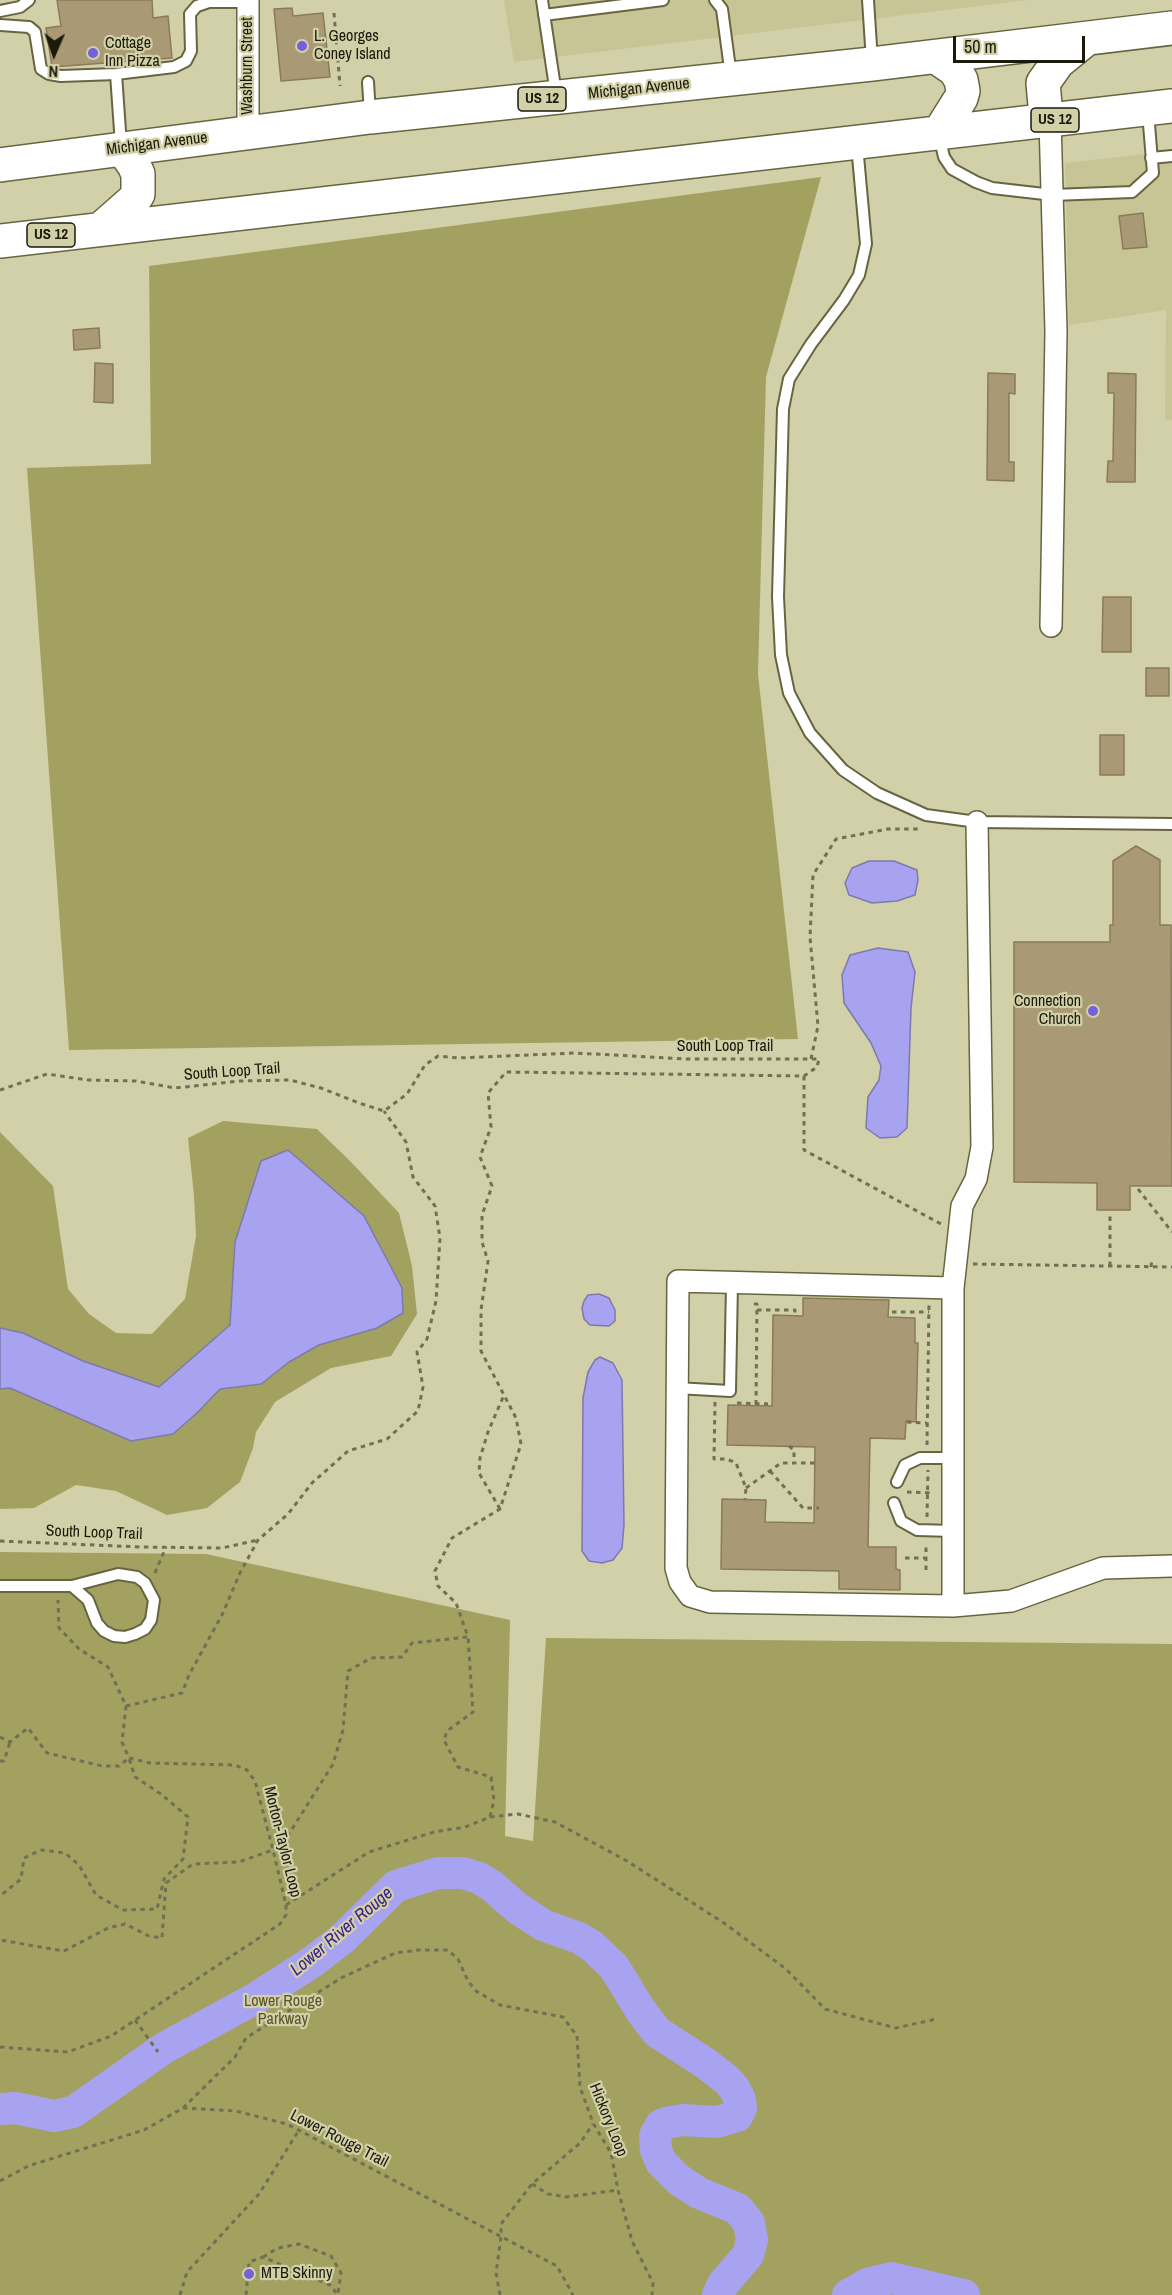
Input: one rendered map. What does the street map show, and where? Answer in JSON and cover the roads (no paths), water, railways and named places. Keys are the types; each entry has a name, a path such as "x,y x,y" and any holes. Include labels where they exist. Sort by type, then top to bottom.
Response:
{"main road":[{"name":"Michigan Avenue","path":"0,165 370,117 936,57 1172,28"},
{"path":"1050,121 1045,105 1043,83 1058,62 1085,40"},
{"path":"936,57 955,70 961,80 963,91 939,133"},
{"name":"US 12","path":"0,241 1160,107"},
{"path":"101,229 138,194 140,185 135,165 122,148"}],"street":[{"name":"Washburn Street","path":"248,1 248,133"},
{"path":"1050,121 1056,331 1051,626"},
{"path":"952,1606 953,1288 962,1206 976,1179 982,1148 977,822"},
{"path":"953,1288 678,1281 676,1568 680,1582 690,1596 710,1602 952,1606 1011,1601 1103,1568 1172,1566"}],"lane":[{"path":"0,10 20,7 29,0"},
{"path":"542,0 557,98"},
{"path":"544,15 663,0"},
{"path":"715,0 722,9 731,79"},
{"path":"868,0 872,64"},
{"path":"0,25 29,27 35,32 41,69 49,74 61,76 116,74 174,67 186,61 191,51 190,14 197,6 209,2 248,1"},
{"path":"116,74 122,148"},
{"path":"368,82 370,117"},
{"path":"939,133 944,157 952,168 962,176 992,188 1053,195 1132,192 1153,173 1151,158 1160,107"},
{"path":"856,142 866,244 859,274 844,300 789,378 783,409 778,597 781,655 789,693 810,733 843,770 877,793 926,815 977,822 1172,824"},
{"path":"1151,158 1172,156"},
{"path":"676,1388 730,1391 732,1282"},
{"path":"897,1482 905,1465 920,1458 954,1458"},
{"path":"894,1503 902,1521 917,1530 953,1531"},
{"path":"0,1586 58,1587 72,1586 118,1574 137,1577 145,1583 154,1600 151,1620 145,1629 135,1634 124,1637 114,1636 104,1631 97,1623 88,1600 72,1586"}],"waterway":[{"name":"Lower River Rouge","path":"0,2109 15,2108 54,2116 73,2112 164,2048 256,1998 312,1962 342,1939 396,1886 438,1873 463,1873 479,1878 492,1886 517,1908 543,1925 579,1938 592,1946 614,1967 657,2032 705,2063 734,2088 741,2108 737,2116 717,2122 683,2120 666,2123 661,2125 655,2136 656,2150 661,2162 679,2180 699,2193 738,2209 749,2223 752,2240 748,2255 723,2284 718,2295"},
{"name":"Lower River Rouge","path":"848,2295 867,2284 891,2278 964,2295"}],"place":[{"name":"L. Georges Coney Island","path":"302,46"},
{"name":"Cottage Inn Pizza","path":"93,53"},
{"name":"Connection Church","path":"1093,1011"},
{"name":"MTB Skinny","path":"249,2274"}],"park label":[{"name":"Lower Rouge Parkway","path":"283,2011"}]}
